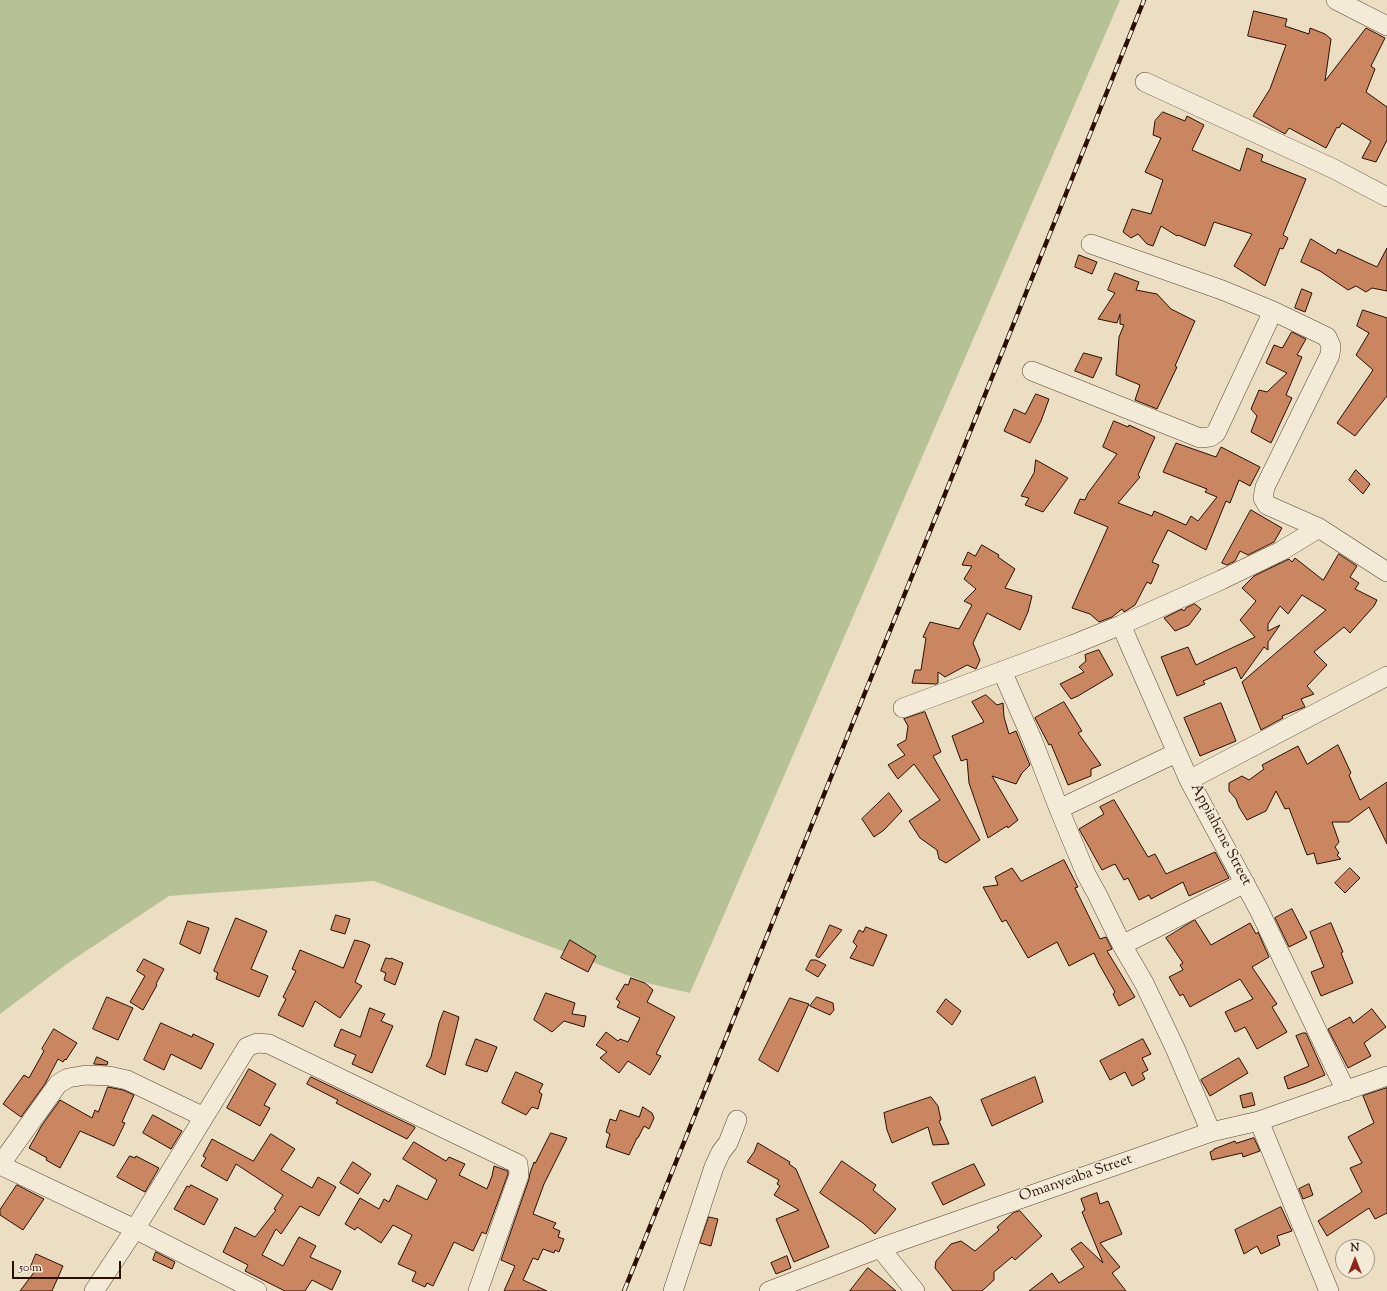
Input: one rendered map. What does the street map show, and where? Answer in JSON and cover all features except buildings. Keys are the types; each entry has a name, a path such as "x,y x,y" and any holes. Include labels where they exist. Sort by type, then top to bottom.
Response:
{"street":[{"path":"1336,0 1387,26"},
{"path":"1145,82 1334,169 1387,197"},
{"path":"1091,244 1222,290 1327,337 1331,346 1330,355 1265,487 1262,498 1267,505 1319,528 1387,572"},
{"path":"1032,371 1200,438 1210,438 1216,433 1273,312"},
{"path":"903,708 1072,646 1121,625 1281,551 1319,528"},
{"path":"1121,625 1189,780"},
{"path":"1002,671 1032,739 1058,809 1086,874 1122,945 1144,983 1175,1048 1211,1132"},
{"name":"Appiahene Street","path":"1346,1091 1245,883 1189,780 1387,676"},
{"path":"1058,809 1176,753"},
{"path":"1122,945 1245,883"},
{"path":"94,1291 135,1229 247,1047 257,1043 269,1044 518,1164 519,1175 478,1291"},
{"path":"204,1117 127,1080 109,1076 86,1075 68,1078 58,1084 0,1165 135,1229 248,1289"},
{"name":"Omanyeaba Street","path":"769,1291 880,1248 1211,1132 1259,1121 1387,1076"},
{"path":"673,1291 714,1167 721,1152 728,1143 738,1120"},
{"path":"1259,1121 1329,1291"},
{"path":"880,1248 915,1291"}],"green space":[{"path":"0,0 1120,0 690,993 651,984 374,881 169,896 68,963 0,1014"}],"railway":[{"path":"624,1291 1144,0"}]}
